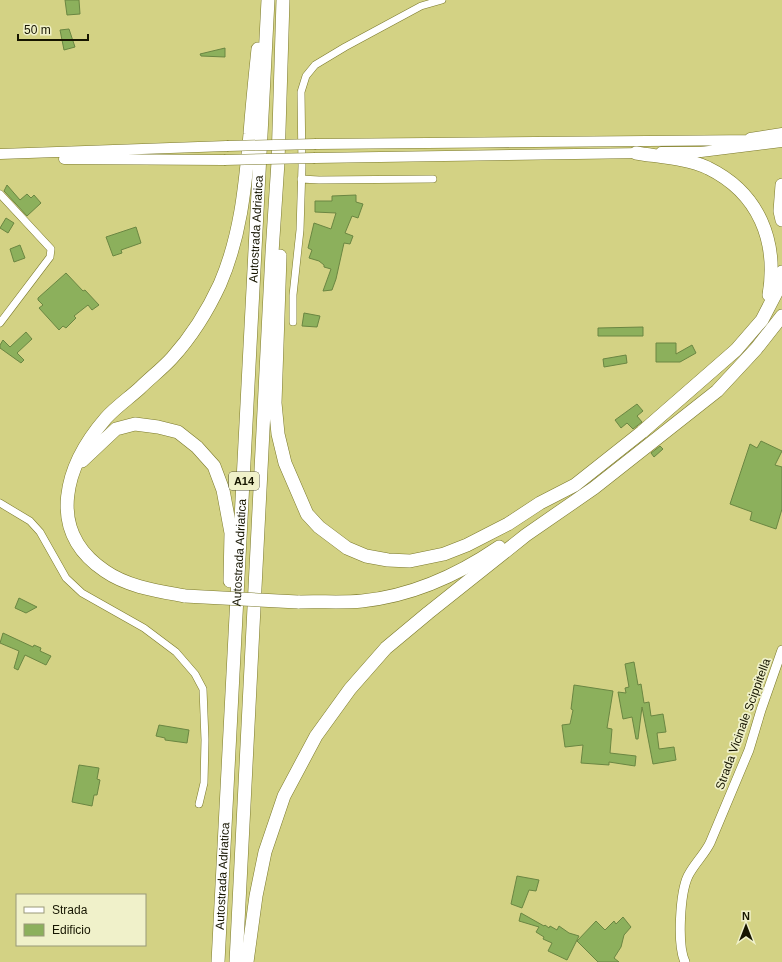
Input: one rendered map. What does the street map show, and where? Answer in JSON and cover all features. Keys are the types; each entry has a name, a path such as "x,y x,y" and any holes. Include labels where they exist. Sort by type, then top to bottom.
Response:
{"highway":[{"path":"264,0 243,200 236,237 219,284 196,327 172,358 107,417 89,441 74,469 69,486 67,508 70,530 77,544 105,571 122,580 153,590 185,596 298,602 362,601 403,593 429,585 458,572 489,554 523,530 594,488"},
{"name":"Autostrada Adriatica","path":"218,962 268,0"},
{"name":"Autostrada Adriatica","path":"236,962 278,162 283,0"},
{"path":"636,153 687,161 707,168 737,187 746,197 761,219 767,233 771,250 771,276 767,311"},
{"path":"278,162 280,264 275,403 278,434 285,463 296,490 308,514 319,527 347,548 366,556 388,560 410,561 444,554 467,545 508,524 540,503 575,485"},
{"path":"782,185 780,211 782,220"},
{"path":"523,530 575,485 642,432 731,355 755,330 767,311 778,289 782,272"},
{"path":"247,962 256,896 265,852 284,796 320,730 350,689 386,648 526,535 594,488 717,392 756,350 782,316"},
{"path":"74,469 116,429 135,424 158,427 178,432 198,447 214,466 223,490 231,533 229,744"}],"main road":[{"path":"744,139 782,133"},
{"path":"0,154 316,144 744,139 782,141"},
{"path":"0,158 224,160 701,152 782,141"}],"street":[{"path":"293,322 293,295 300,230 301,92 303,83 315,65 345,47 421,6 442,0"},
{"path":"301,179 434,179"},
{"path":"0,194 51,249 50,257 0,323"},
{"path":"0,503 30,521 35,526 40,532 66,578 82,593 144,628 176,652 195,674 203,689 205,740 204,783 200,804"},
{"name":"Strada Vicinale Scippitella","path":"685,962 680,940 686,881 694,865 705,852 710,843 742,768 782,650"}],"building":[{"path":"65,0 79,0 80,14 67,15"},
{"path":"69,29 75,47 64,50 60,30"},
{"path":"225,48 225,57 201,56 200,54"},
{"path":"7,185 20,200 27,194 31,198 34,195 41,203 27,216 4,191"},
{"path":"356,195 356,202 363,204 358,218 352,216 345,233 353,236 350,244 344,243 332,290 323,291 331,269 324,267 324,265 319,261 309,258 312,250 308,248 314,223 331,229 336,213 315,212 315,201 332,201 332,196"},
{"path":"6,218 14,223 8,233 0,228"},
{"path":"136,227 141,243 121,250 122,253 113,256 106,237"},
{"path":"20,245 25,258 14,262 10,249"},
{"path":"66,273 99,305 92,310 88,305 74,316 76,318 66,328 63,326 59,330 39,308 43,305 38,298"},
{"path":"304,313 320,316 317,327 302,326"},
{"path":"643,327 643,336 598,336 598,328"},
{"path":"26,332 32,339 17,353 24,360 21,363 0,348 0,345 3,340 10,347"},
{"path":"656,343 676,343 676,354 692,345 696,353 680,362 656,362"},
{"path":"626,355 627,363 604,367 603,359"},
{"path":"637,404 643,411 637,416 642,422 633,429 627,423 621,428 615,420"},
{"path":"761,441 782,451 775,465 782,467 782,509 776,529 750,520 752,512 730,504 750,444 757,448"},
{"path":"660,446 663,449 654,457 651,453"},
{"path":"19,598 37,607 26,613 15,608"},
{"path":"3,633 33,647 34,645 41,648 40,651 51,656 46,665 25,655 18,670 14,668 19,651 0,643"},
{"path":"634,662 638,685 641,684 644,703 649,702 651,716 663,714 666,732 657,733 659,749 674,747 676,760 653,764 642,707 638,739 636,739 632,717 623,719 618,692 626,693 625,688 629,687 625,664"},
{"path":"574,685 613,691 607,728 612,729 610,753 636,756 635,766 609,762 609,765 581,763 583,745 565,747 562,725 570,724 573,710 571,709"},
{"path":"159,725 189,730 187,743 165,740 165,738 156,736"},
{"path":"79,765 99,768 97,779 100,780 97,795 94,795 92,806 72,802"},
{"path":"517,876 539,880 536,891 529,890 522,908 511,904"},
{"path":"521,913 549,928 550,926 557,930 559,926 569,933 579,936 567,960 548,951 552,943 543,939 544,937 536,932 539,927 519,921"},
{"path":"623,917 631,927 624,935 621,947 614,958 619,962 598,962 577,941 596,921 605,930 614,921 616,924"}]}
